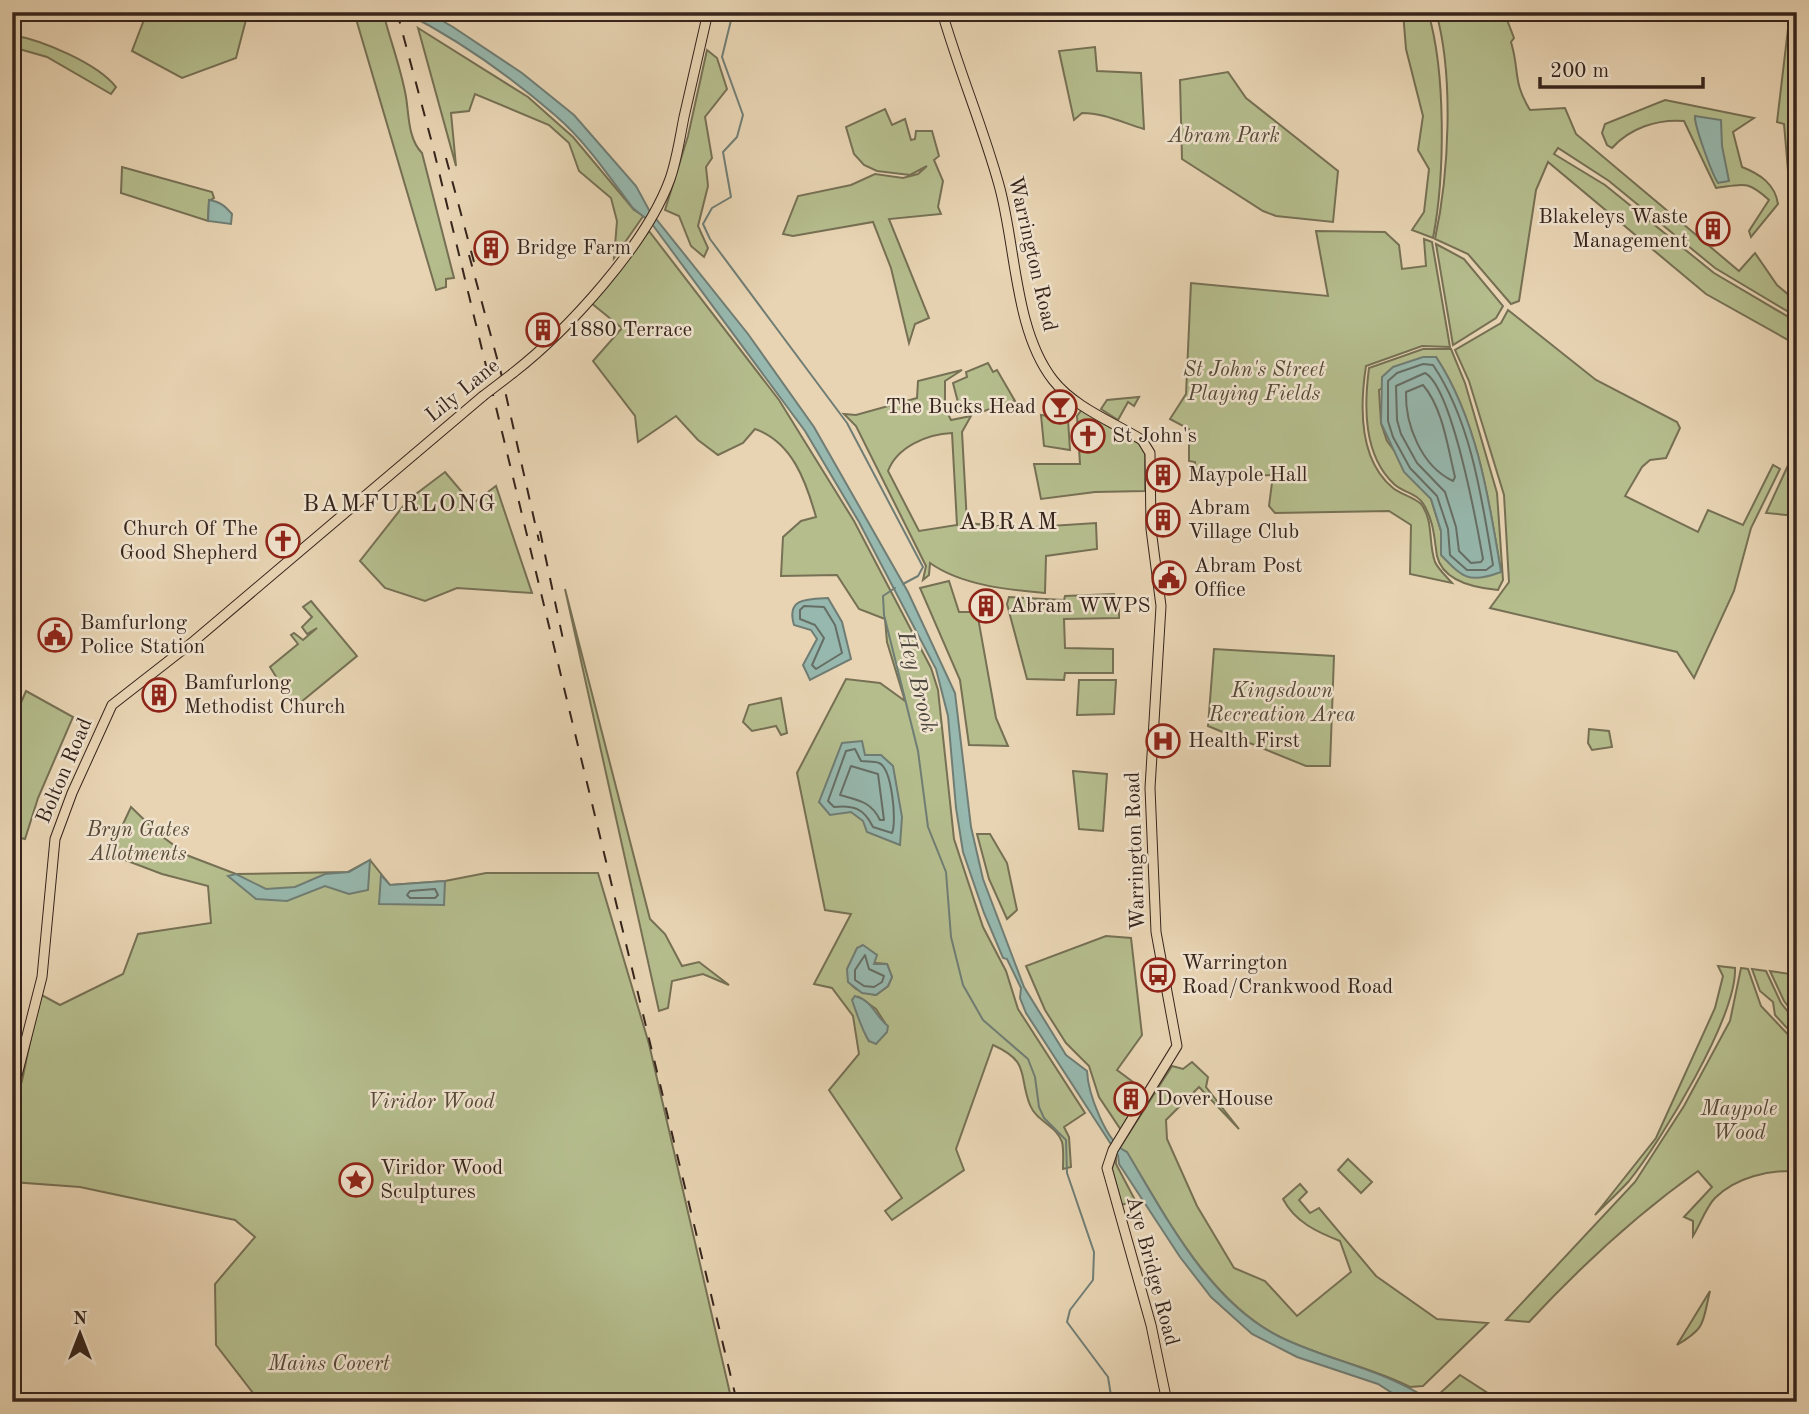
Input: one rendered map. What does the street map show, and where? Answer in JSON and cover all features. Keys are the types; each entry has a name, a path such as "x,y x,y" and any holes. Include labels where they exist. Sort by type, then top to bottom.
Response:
{"main road":[{"name":"Lily Lane","path":"111,708 513,373 583,305 646,223 671,176 708,12"},
{"name":"Warrington Road","path":"942,12 999,185 1026,318 1041,360 1053,380 1065,392 1142,440 1150,453 1151,529 1161,606 1151,757 1154,889 1159,955 1177,1046 1115,1147"},
{"name":"Bolton Road","path":"12,1096 42,977 55,839 72,793 111,708"},
{"name":"Aye Bridge Road","path":"1115,1147 1108,1164 1109,1177 1151,1325 1167,1402"}],"green space":[{"path":"147,12 248,12 236,58 182,78 132,51"},
{"path":"354,12 383,12 404,86 412,134 422,153 454,278 446,279 446,287 436,290"},
{"path":"1403,12 1428,12 1438,64 1442,124 1440,185 1433,238 1412,230 1424,212 1429,169 1418,150 1423,116 1406,49"},
{"path":"1436,12 1504,12 1514,38 1511,42 1518,83 1530,110 1565,108 1576,134 1739,271 1755,253 1777,285 1797,302 1797,317 1715,268 1609,181 1558,148 1554,154 1605,185 1714,273 1797,322 1797,345 1706,294 1548,162 1536,190 1519,301 1511,304 1468,254 1435,239 1444,185 1448,125 1445,65"},
{"path":"1790,12 1797,12 1797,178 1788,170 1784,124 1777,122"},
{"path":"418,28 528,97 573,137 634,210 644,215 614,258 617,221 611,198 579,171 569,143 549,125 475,94 469,111 451,113 456,166"},
{"path":"12,35 38,42 83,61 116,87 111,94 47,57 12,47"},
{"path":"1095,47 1097,71 1141,73 1144,129 1090,113 1082,113 1074,120 1059,51"},
{"path":"707,50 717,58 727,89 705,117 712,158 706,167 708,186 698,226 708,248 704,257 691,246 679,216 665,210 688,136"},
{"name":"Abram Park","path":"1228,72 1246,98 1338,171 1333,222 1276,216 1263,211 1182,159 1180,80"},
{"path":"1665,100 1754,118 1733,132 1742,167 1770,185 1778,204 1751,237 1749,231 1769,200 1750,186 1716,188 1684,121 1654,123 1627,135 1612,148 1607,145 1602,133 1605,124"},
{"path":"885,109 892,125 905,119 911,140 915,139 916,131 932,131 939,156 934,160 943,181 938,207 941,214 889,219 929,318 915,324 909,343 891,268 873,222 793,236 783,234 798,196 851,185 875,174 903,178 918,174 927,166 910,175 877,171 864,165 854,154 846,127"},
{"path":"122,167 212,192 214,198 209,201 208,221 121,193"},
{"path":"649,231 779,400 854,521 931,668 938,690 954,839 983,927 1006,971 1018,1009 1085,1113 1064,1127 1069,1137 1071,1167 1063,1169 1063,1148 1059,1136 1033,1111 1018,1064 1013,1057 993,1045 956,1149 964,1170 892,1220 885,1211 902,1198 829,1090 859,1054 853,1016 832,988 814,984 851,914 825,910 797,773 846,679 880,683 905,701 887,642 885,619 859,609 837,575 781,576 783,537 801,521 816,517 796,464 779,443 768,435 755,429 743,443 718,455 698,440 676,416 638,442 635,416 593,361 622,328 590,302","holes":["852,961 887,964 892,977 888,986 876,995 856,989 848,976","859,997 876,1009 885,1023 869,1041 854,1005"]},
{"name":"St John's Street Playing Fields","path":"1316,231 1385,232 1399,245 1402,269 1426,266 1424,239 1432,242 1450,347 1422,346 1366,366 1363,414 1367,447 1373,462 1393,488 1421,504 1428,518 1435,562 1452,583 1410,574 1411,525 1389,511 1275,513 1269,506 1273,475 1214,478 1212,472 1196,472 1195,462 1189,461 1189,429 1170,419 1186,394 1191,283 1328,296"},
{"path":"1436,244 1464,259 1503,306 1496,318 1453,345"},
{"path":"1508,310 1596,380 1677,422 1680,428 1666,458 1650,460 1642,467 1625,496 1698,532 1708,510 1743,525 1773,465 1780,469 1751,528 1734,591 1694,678 1677,652 1490,608 1509,582 1504,495 1469,381 1455,350 1501,323"},
{"path":"1423,349 1451,349 1465,383 1497,493 1503,580 1498,590 1462,582 1446,572 1440,565 1432,524 1422,501 1394,484 1376,459 1368,429 1366,398 1369,368","holes":["1436,357 1462,407 1479,461 1501,572 1443,551 1441,531 1431,499 1387,441 1381,423 1379,390"]},
{"path":"988,363 993,372 997,370 1015,401 978,413 976,409 961,414 953,383 967,377 966,372"},
{"path":"962,370 945,381 945,408 951,420 971,416 962,432 967,523 1019,528 1096,523 1097,549 1046,556 1045,593 970,581 930,563 929,575 923,580 926,566 856,426 844,414 856,415 917,398 918,381","holes":["952,433 957,525 919,531 888,471 898,455 914,443"]},
{"path":"1139,397 1134,406 1128,402 1118,420 1101,409 1107,400"},
{"path":"1083,408 1138,442 1145,451 1145,491 1095,492 1041,499 1034,464 1080,464 1077,416"},
{"path":"1041,415 1068,419 1070,450 1044,446"},
{"path":"1797,457 1797,516 1766,513 1790,461 1796,461"},
{"path":"445,472 472,504 496,486 532,593 457,588 425,601 385,588 360,561 408,500"},
{"path":"949,581 959,612 977,612 996,718 1008,746 969,745 960,680 920,588"},
{"path":"565,589 650,919 665,934 682,966 699,962 729,985 703,974 672,981 668,1008 659,1011"},
{"path":"1114,594 1114,598 1119,598 1119,618 1064,619 1065,648 1113,649 1113,673 1065,673 1064,680 1027,679 1007,604 1009,597 1064,600 1065,596"},
{"path":"311,601 357,656 295,707 270,667 298,644 291,635 294,633 303,640 317,628 307,634 302,627 312,617 303,607"},
{"name":"Kingsdown Recreation Area","path":"1214,649 1334,656 1330,766 1306,766 1208,726"},
{"path":"1079,680 1116,680 1114,714 1077,715"},
{"path":"26,691 73,717 38,798 25,839 12,836 12,724"},
{"path":"781,698 787,733 781,735 776,726 752,731 743,722 749,705"},
{"path":"1589,729 1609,731 1612,747 1592,750 1588,743"},
{"path":"1073,771 1107,774 1103,831 1079,829"},
{"name":"Viridor Wood","path":"131,807 160,835 189,856 236,874 348,872 370,860 390,885 445,881 486,873 598,873 649,1044 732,1402 260,1402 216,1345 215,1284 255,1237 235,1220 80,1187 12,1182 12,1108 22,1081 40,994 60,1005 123,974 138,934 211,923 208,886 162,874 109,854"},
{"path":"977,834 990,834 1007,863 1017,910 1007,919 989,879"},
{"path":"1106,936 1131,938 1142,1035 1117,1070 1133,1082 1121,1100 1134,1107 1121,1130 1099,1097 1089,1066 1066,1043 1045,1010 1026,966"},
{"path":"1718,966 1735,968 1724,1016 1711,1046 1677,1109 1643,1162 1629,1181 1595,1215 1656,1138 1715,1008 1723,976"},
{"name":"Maypole Wood","path":"1741,968 1748,969 1761,1006 1797,1044 1797,1171 1753,1176 1723,1191 1706,1211 1693,1236 1693,1221 1684,1217 1712,1187 1698,1171 1610,1242 1529,1322 1506,1320 1635,1182 1684,1106 1730,1021"},
{"path":"1752,969 1766,971 1781,1003 1797,1023 1797,1039 1775,1015 1773,1002 1760,991"},
{"path":"1770,971 1797,975 1797,1018 1784,1001"},
{"path":"1192,1062 1208,1077 1206,1087 1239,1129 1199,1087 1166,1120 1167,1139 1197,1206 1234,1268 1265,1281 1297,1316 1351,1272 1340,1241 1300,1220 1283,1199 1300,1184 1307,1192 1299,1200 1310,1213 1319,1208 1376,1276 1437,1319 1488,1323 1423,1386 1410,1387 1280,1337 1232,1302 1192,1256 1127,1153 1119,1149 1172,1066 1183,1069"},
{"path":"1116,1154 1116,1164 1135,1200 1122,1205 1112,1169"},
{"path":"1348,1159 1372,1182 1361,1193 1338,1170"},
{"path":"1710,1291 1699,1328 1677,1345"},
{"path":"1460,1375 1507,1402 1445,1402 1437,1396"}],"water":[{"path":"404,12 427,12 453,27 522,73 574,115 636,186 649,210 748,334 814,427 908,592 955,693 971,827 983,879 1024,987 1066,1055 1087,1071 1091,1092 1105,1128 1119,1147 1127,1152 1192,1256 1232,1302 1255,1322 1299,1346 1375,1373 1414,1390 1433,1402 1406,1402 1378,1384 1297,1357 1252,1334 1211,1297 1180,1257 1026,1013 1020,998 1021,988 1007,959 1003,958 963,852 956,808 948,716 936,669 859,522 805,431 652,224 632,207 577,137 556,116 502,73 464,46"},
{"path":"1695,116 1721,120 1722,146 1729,181 1718,183 1715,178 1700,139"},
{"path":"209,200 224,206 232,214 231,224 208,221"},
{"path":"1423,357 1436,357 1462,406 1471,433 1486,488 1501,572 1490,576 1467,577 1441,555 1441,531 1431,499 1404,472 1381,423 1382,377 1393,367"},
{"path":"828,598 842,622 851,659 810,680 803,665 817,639 811,630 794,625 793,610 800,602"},
{"path":"862,741 865,755 881,755 893,766 902,817 900,845 867,832 863,821 851,812 830,815 819,802 842,743"},
{"path":"370,860 368,890 349,894 325,886 287,901 256,899 228,876 236,874 266,889 295,887 325,874 349,872"},
{"path":"381,875 390,885 445,881 444,905 379,904"},
{"path":"863,945 877,955 874,964 887,964 892,977 888,986 876,995 862,993 848,982 847,969 857,948"},
{"path":"855,996 866,1001 888,1026 887,1032 876,1044 869,1041 861,1026 852,1000"}],"waterway":[{"name":"Hey Brook","path":"733,12 722,57 743,115 737,137 723,152 731,197 712,208 703,224 710,239 847,423 923,567 918,576 903,584"},
{"name":"Hey Brook","path":"895,588 883,596 884,615 918,751 928,827 946,872 951,937 963,985 983,1020 1028,1059 1044,1118 1066,1140 1067,1173 1094,1252 1093,1280 1070,1310 1067,1322 1108,1377 1112,1402"}],"railway":[{"path":"397,12 432,143 737,1402"},
{"path":"446,158 474,262"},
{"path":"469,255 501,373 539,541"},
{"path":"540,531 564,644"}],"place":[{"name":"Blakeleys Waste Management","path":"1713,229"},
{"name":"Bridge Farm","path":"491,248"},
{"name":"1880 Terrace","path":"543,330"},
{"name":"The Bucks Head","path":"1060,407"},
{"name":"St John's","path":"1088,436"},
{"name":"Maypole Hall","path":"1163,475"},
{"name":"Abram Village Club","path":"1163,520"},
{"name":"Church Of The Good Shepherd","path":"283,541"},
{"name":"Abram Post Office","path":"1169,578"},
{"name":"Abram WWPS","path":"986,606"},
{"name":"Bamfurlong Police Station","path":"55,635"},
{"name":"Bamfurlong Methodist Church","path":"159,695"},
{"name":"Health First","path":"1163,741"},
{"name":"Warrington Road/Crankwood Road","path":"1158,975"},
{"name":"Dover House","path":"1131,1099"},
{"name":"Viridor Wood Sculptures","path":"356,1180"}],"district":[{"name":"BAMFURLONG","path":"400,505"},
{"name":"ABRAM","path":"1009,523"}],"park label":[{"name":"Bryn Gates Allotments","path":"138,842"},
{"name":"Mains Covert","path":"329,1364"}]}
